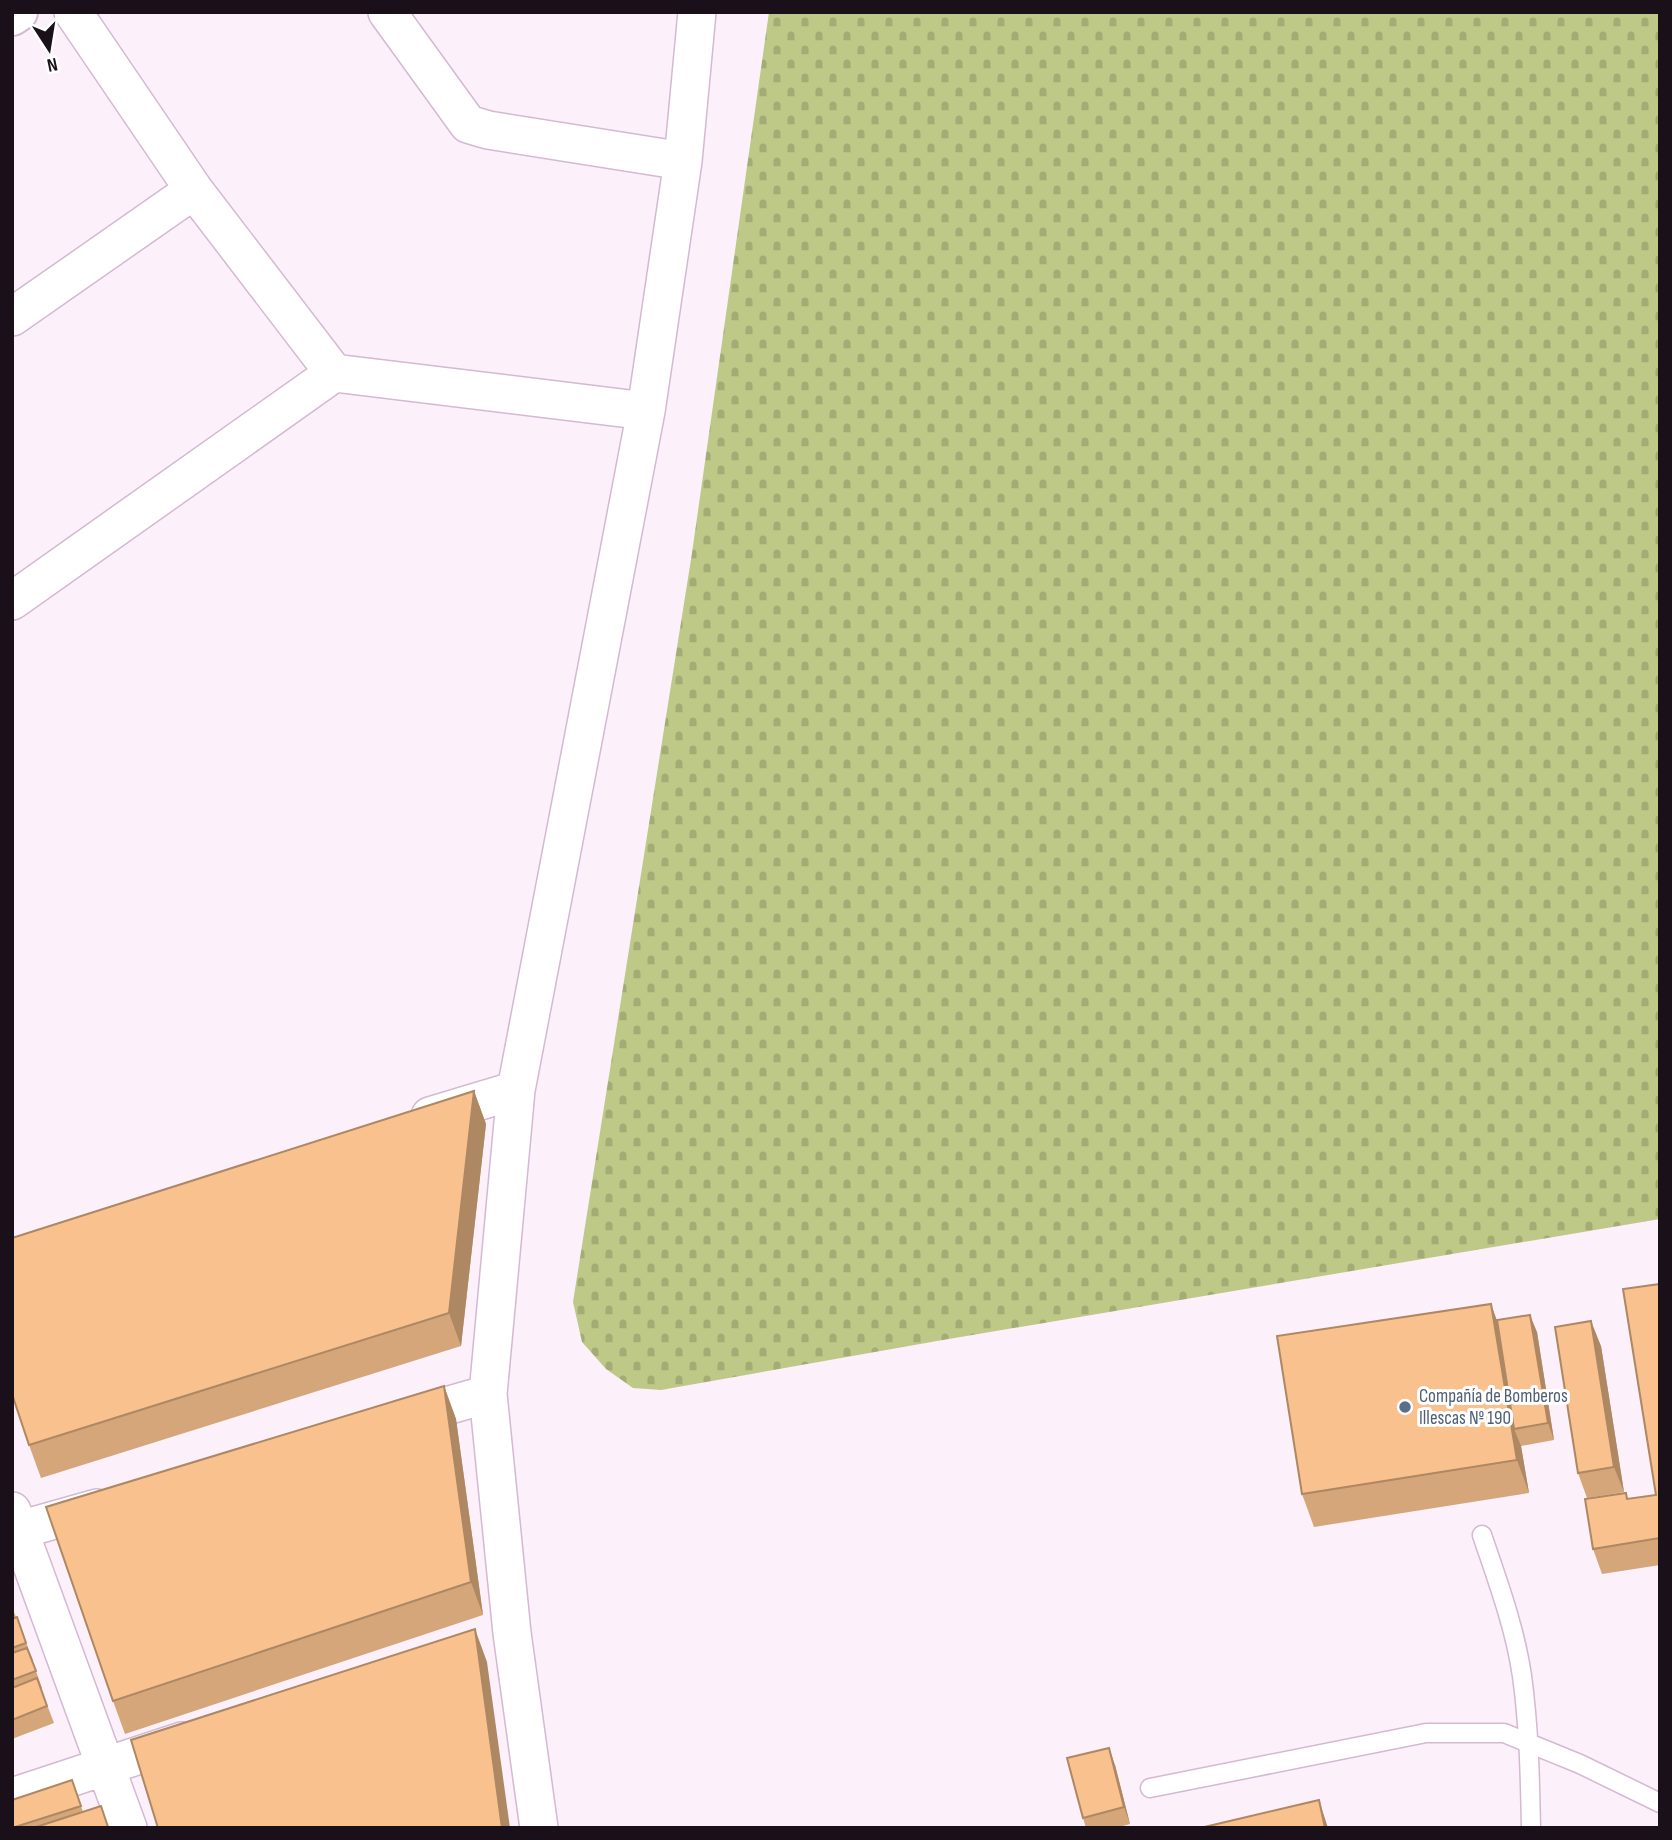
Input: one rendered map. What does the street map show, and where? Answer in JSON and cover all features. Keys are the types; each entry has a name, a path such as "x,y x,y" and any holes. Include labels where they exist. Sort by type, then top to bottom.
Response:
{"street":[{"path":"12,16 18,12"},
{"path":"73,12 194,190 334,373"},
{"path":"387,12 468,124 488,130 683,161"},
{"path":"539,1828 499,1638 488,1394 516,1090 646,411 683,161 697,12"},
{"path":"12,317 194,190"},
{"path":"12,601 334,373 646,411"},
{"path":"397,1126 516,1090"},
{"path":"367,1429 488,1394"},
{"path":"126,1499 16,1521 128,1828"},
{"path":"12,1797 211,1732"}],"lane":[{"path":"1482,1535 1511,1621 1522,1674 1529,1744 1531,1828"},
{"path":"1150,1788 1426,1733 1504,1733 1580,1764 1660,1803"}],"green space":[{"path":"769,12 1660,12 1660,1219 661,1390 633,1388 606,1369 582,1342 573,1302 692,553"}],"building":[{"path":"474,1091 449,1313 29,1445 12,1394 12,1238"},
{"path":"1660,1284 1660,1538 1593,1549 1585,1499 1626,1493 1627,1499 1656,1495 1623,1289"},
{"name":"Compañía de Bomberos Illescas Nº 190","path":"1491,1304 1517,1460 1302,1494 1277,1336"},
{"path":"1530,1315 1548,1423 1514,1429 1497,1320"},
{"path":"1591,1321 1614,1467 1578,1473 1555,1327"},
{"path":"444,1386 471,1582 113,1701 46,1507"},
{"path":"17,1617 26,1643 12,1648 12,1619"},
{"path":"475,1629 502,1828 158,1828 131,1740"},
{"path":"27,1648 36,1671 12,1680 12,1653"},
{"path":"37,1678 47,1706 12,1720 12,1688"},
{"path":"1109,1748 1124,1807 1083,1818 1067,1758"},
{"path":"72,1780 81,1806 12,1828 12,1800"},
{"path":"1319,1800 1325,1828 1200,1828"},
{"path":"101,1806 107,1828 33,1828"}],"place":[{"name":"Compañía de Bomberos Illescas Nº 190","path":"1405,1407"}]}
